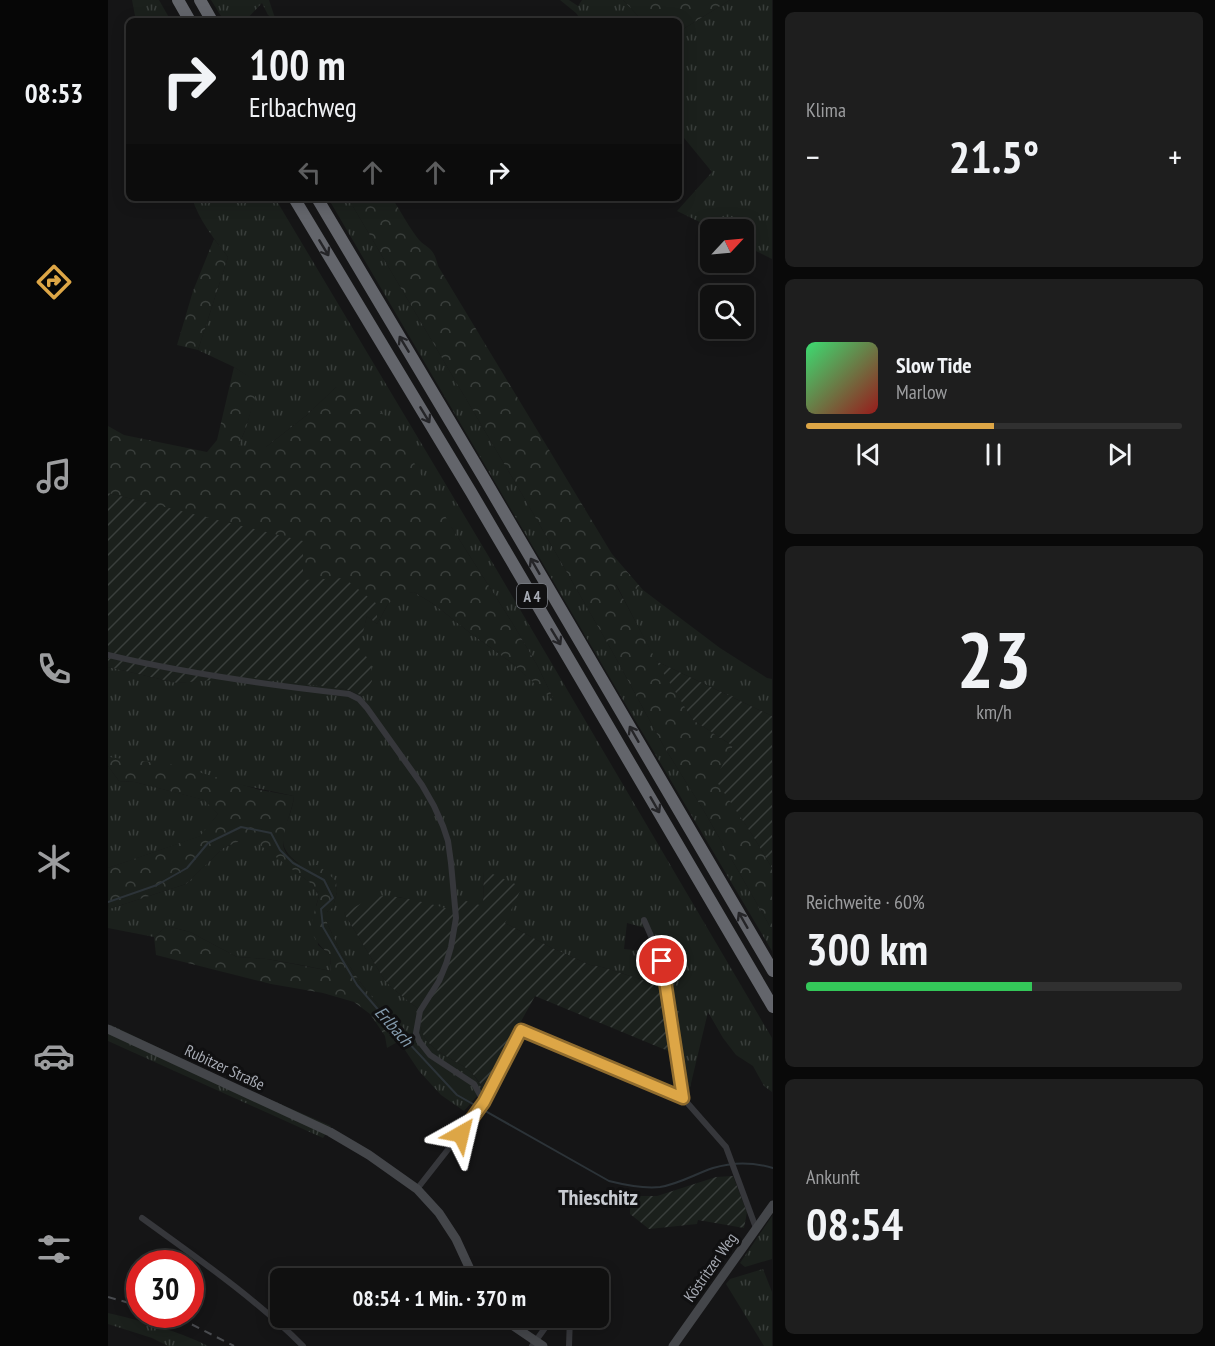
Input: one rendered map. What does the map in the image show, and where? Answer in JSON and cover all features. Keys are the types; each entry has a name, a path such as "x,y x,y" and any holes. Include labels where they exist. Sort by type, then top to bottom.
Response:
{"highway":[{"path":"178,0 188,18"},
{"path":"200,0 210,18"},
{"name":"A 4","path":"296,201 471,492 769,1001"},
{"name":"A 4","path":"319,201 772,971"}],"main road":[{"name":"Rubitzer Straße","path":"108,1029 330,1132 369,1155 417,1189 439,1213 456,1239 469,1268"},
{"name":"Köstritzer Weg","path":"673,1346 772,1206"},
{"path":"515,1328 537,1344"}],"street":[{"path":"108,655 156,667 349,694 359,699 367,708 422,785 434,806 443,826 451,863 456,918 451,947 439,981 420,1011 416,1033 430,1055 474,1084 482,1104"},
{"path":"644,920 662,961 683,1098"},
{"path":"417,1189 475,1115 521,1030 683,1098 726,1147 756,1228"},
{"path":"142,1218 213,1269 289,1331 303,1346"},
{"path":"537,1344 546,1328"},
{"path":"569,1346 570,1328"}],"green space":[{"path":"132,0 159,0 169,18 135,18"},
{"path":"211,0 269,0 275,18 268,15 262,3 248,18 222,18"},
{"path":"560,0 569,0 578,6 582,0 623,0 640,18 580,18"},
{"path":"623,0 730,0 682,30 682,18 640,18"},
{"path":"730,0 772,0 772,259 754,250 754,219 700,219 700,222 677,211 712,172 682,135 682,30"},
{"path":"193,201 277,201 772,1038 772,1092 764,1086 753,1066 736,1055 708,1012 688,1096 665,961 645,928 627,923 624,949 654,952 659,963 662,986 590,965 505,923 484,870 483,906 458,912 399,897 344,913 384,979 422,1012 421,1027 427,1040 432,1046 468,1070 482,1087 485,1087 464,1111 441,1095 419,1071 399,1041 392,1022 342,955 327,923 327,912 333,907 337,892 336,881 302,866 288,854 284,846 284,833 294,796 108,757 108,667 177,683 248,676 345,689 363,696 358,649 367,616 377,624 388,604 398,594 414,592 435,605 513,664 554,700 513,624 452,528 336,387 307,415 266,447 238,447 246,428 258,383 234,367 198,350 228,257 212,236"},
{"path":"330,201 350,201 526,501 663,745 704,811 772,930 772,951"},
{"path":"350,201 394,201 416,236 434,254 438,266 612,554 643,590 616,585 656,660 693,720 733,746 716,779 772,868 772,930 704,811 663,745 526,501"},
{"path":"214,239 228,257 198,350 177,345 193,291"},
{"path":"234,367 259,383 238,447 266,447 307,415 336,387 355,395 388,418 452,528 513,624 555,702 513,664 435,605 414,592 398,595 388,604 377,624 377,604 302,580 144,502 108,493 108,426 124,435 207,452 217,440"},
{"path":"108,493 303,541 303,580 344,578 377,604 377,624 367,616 359,648 371,662 372,681 363,696 345,689 248,677 177,683 108,667"},
{"path":"616,584 643,590 720,648 772,679 772,716 656,661"},
{"path":"656,661 772,716 772,868 715,779 733,746 693,720"},
{"path":"108,757 174,765 260,790 294,796 283,839 285,852 300,864 317,865 336,881 337,892 333,907 327,912 327,923 342,955 392,1022 399,1041 387,1048 385,1036 370,1014 354,1002 156,955 154,937 167,926 190,932 237,957 267,959 331,971 330,955 313,934 312,922 319,896 313,885 256,842 240,841 223,848 186,884 109,909 108,868 200,836 218,814 204,800 135,782 119,781 108,766"},
{"path":"108,766 119,781 135,782 205,800 218,814 201,836 108,868"},
{"path":"240,841 256,841 313,885 319,896 316,906 318,945 330,955 331,971 267,959 237,957 190,932 167,926 154,937 108,928 108,901 109,909 186,884 223,848"},
{"path":"484,870 522,887 505,923 590,965 662,986 673,1053 535,996 485,1087 482,1087 466,1068 432,1046 423,1034 422,1012 384,979 344,913 368,900 383,896 420,901 457,912 456,898 483,906"},
{"path":"111,1025 248,1090 331,1126 323,1138 108,1041 108,1028"},
{"path":"733,1176 747,1212 744,1228 698,1220 697,1224 649,1229 630,1214 630,1196 657,1196 716,1177"},
{"path":"772,1216 772,1259 745,1267 740,1263"},
{"path":"763,1269 772,1292 772,1346 764,1346 726,1284 730,1279"},
{"path":"108,1313 126,1317 126,1328 165,1328 208,1346 168,1346 152,1338 108,1324"}],"waterway":[{"name":"Erlbach","path":"108,902 157,885 187,868 208,843 241,827 271,833 280,850 293,863 324,880 333,898 321,909 323,927 357,985 457,1095 609,1181 641,1187 660,1187 728,1165 750,1164 773,1168"}],"railway":[{"path":"108,1297 126,1302"},
{"path":"199,1328 234,1346"}],"district":[{"name":"Thieschitz","path":"598,1197"}],"route":[{"path":"461,1134 484,1102 521,1030 683,1098 662,961"}]}
